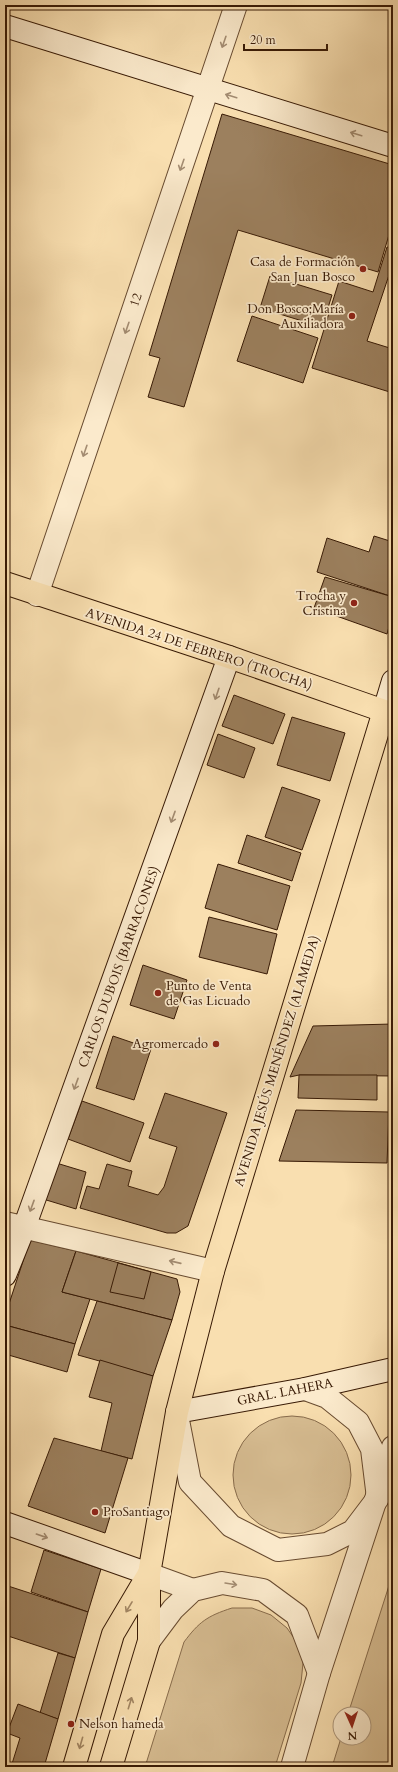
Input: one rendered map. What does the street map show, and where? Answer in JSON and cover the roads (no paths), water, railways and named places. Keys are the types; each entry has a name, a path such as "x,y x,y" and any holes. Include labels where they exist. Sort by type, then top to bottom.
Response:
{"main road":[{"name":"AVENIDA 24 DE FEBRERO (TROCHA)","path":"5,584 229,657 388,712"},
{"name":"AVENIDA JESÚS MENÉNDEZ (ALAMEDA)","path":"111,1767 149,1641 149,1574 177,1412 213,1271 388,712"},
{"name":"AVENIDA JESÚS MENÉNDEZ (ALAMEDA)","path":"74,1767 113,1634 149,1574"}],"street":[{"name":"12","path":"37,595 236,5"},
{"path":"5,26 393,146"},
{"name":"CARLOS DUBOIS (BARRACONES)","path":"5,1275 15,1225 229,657"},
{"path":"388,712 393,681"},
{"path":"15,1225 213,1271"},
{"name":"GRAL. LAHERA","path":"177,1412 305,1389 393,1369"},
{"name":"AVENIDA JESÚS MENÉNDEZ (ALAMEDA)","path":"177,1412 190,1482 231,1526 278,1550 327,1544 353,1531 378,1498 372,1449 358,1422 327,1397 305,1389"},
{"name":"AVENIDA JESÚS MENÉNDEZ (ALAMEDA)","path":"292,1767 319,1673 378,1498 393,1448"},
{"path":"5,1523 193,1590"},
{"name":"AVENIDA JESÚS MENÉNDEZ (ALAMEDA)","path":"149,1641 173,1609 193,1590 222,1583 263,1590 297,1615 319,1673"}],"place":[{"name":"Casa de Formación San Juan Bosco","path":"363,269"},
{"name":"Don Bosco;María Auxiliadora","path":"352,316"},
{"name":"Trocha y Cristina","path":"354,603"},
{"name":"Punto de Venta de Gas Licuado","path":"158,993"},
{"name":"Agromercado","path":"216,1044"},
{"name":"ProSantiago","path":"95,1512"},
{"name":"Nelson hameda","path":"71,1724"}]}
